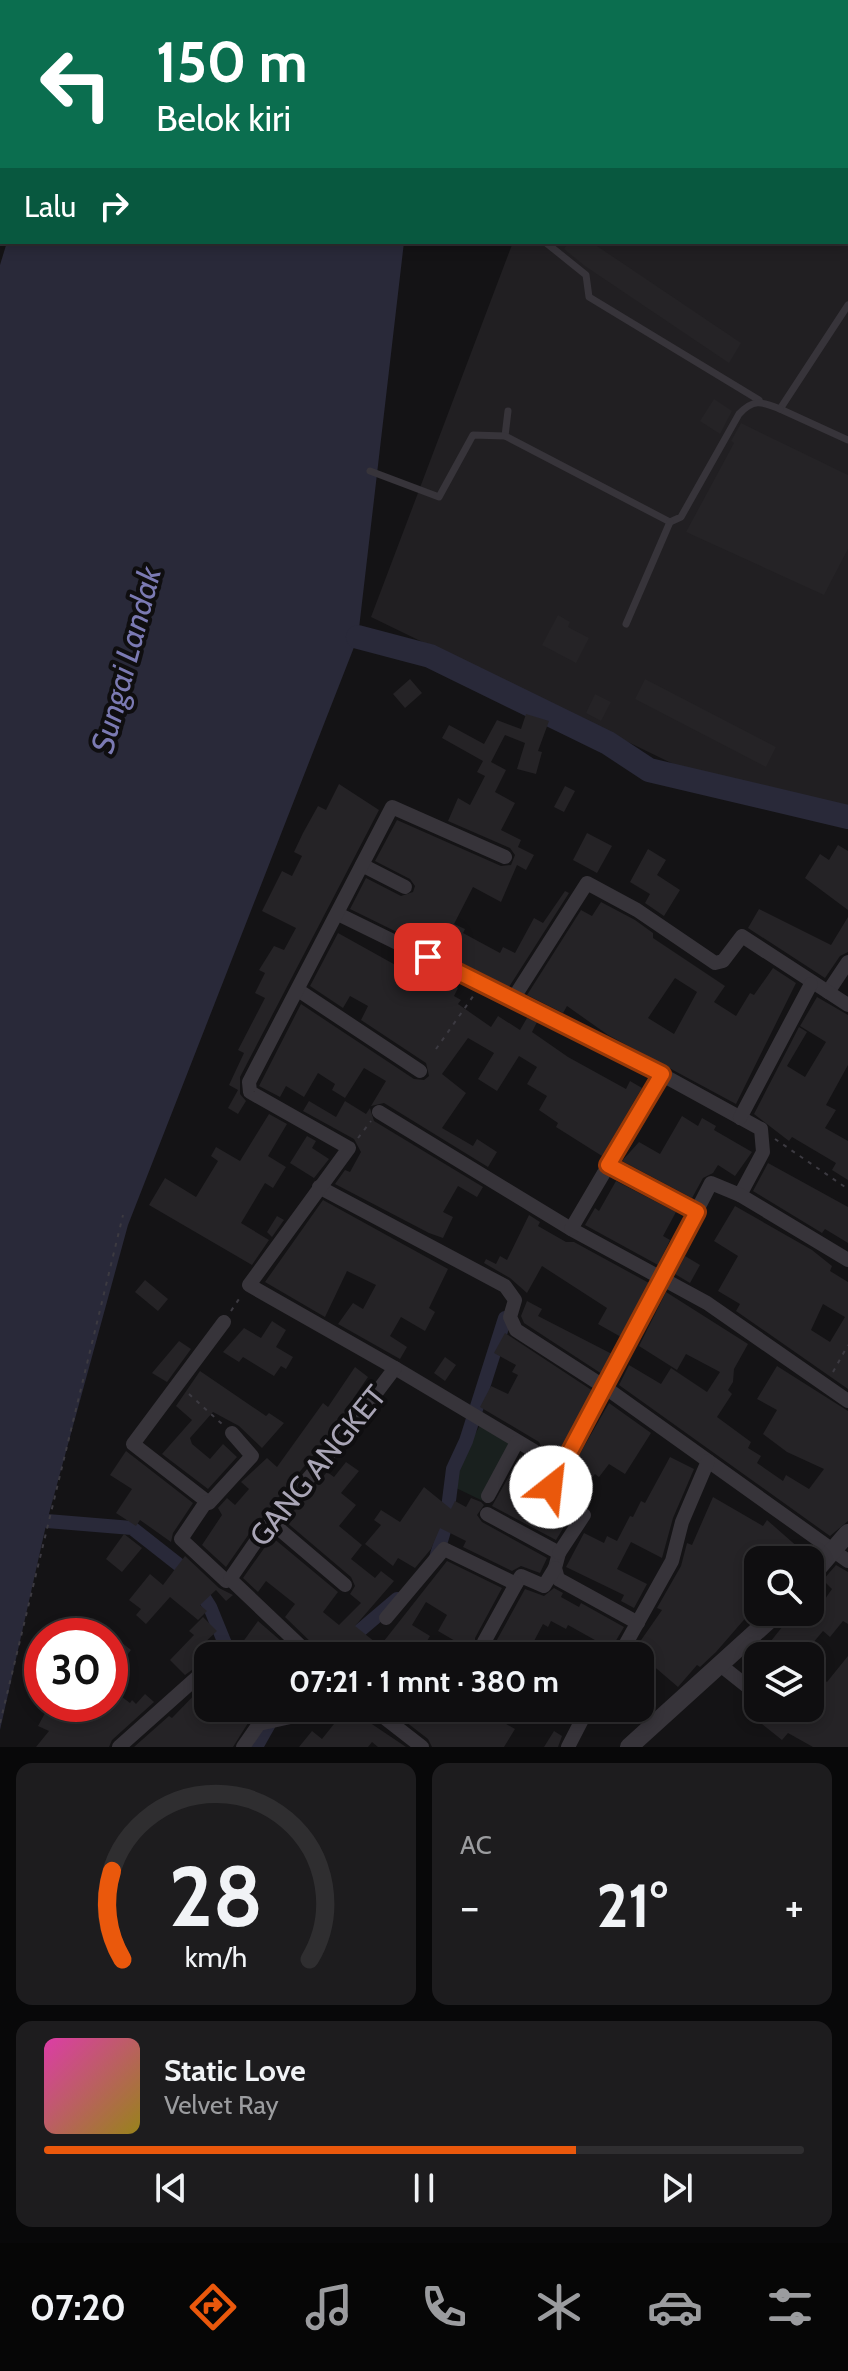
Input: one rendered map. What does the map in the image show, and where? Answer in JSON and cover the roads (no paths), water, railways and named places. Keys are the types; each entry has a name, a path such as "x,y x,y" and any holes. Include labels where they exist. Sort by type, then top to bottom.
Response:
{"street":[{"path":"420,1071 298,990 392,807 505,857"},
{"path":"362,865 405,887"},
{"path":"513,999 587,883 637,910 715,963 723,961 742,936 811,984 848,1005"},
{"path":"338,914 662,1074 761,1129 763,1152 740,1195"},
{"path":"828,992 848,962"},
{"path":"740,1118 811,984"},
{"name":"GANG ANGKET","path":"230,1579 348,1432 395,1368 249,1285 349,1148 249,1090 249,1082 298,990"},
{"path":"571,1229 662,1074"},
{"path":"379,1112 571,1229 749,1330 824,1387 848,1401"},
{"path":"608,1165 697,1212"},
{"path":"484,1642 521,1576 544,1586 584,1515 551,1490 552,1483 606,1388 712,1182 740,1195 848,1260"},
{"path":"319,1187 505,1286 515,1300 510,1317 516,1330 606,1388 840,1557 848,1533"},
{"path":"224,1322 133,1444 206,1502 213,1503 252,1456 232,1433"},
{"path":"395,1368 534,1451"},
{"path":"488,1496 517,1442"},
{"path":"627,1642 672,1561 682,1522 708,1461"},
{"path":"206,1502 181,1539 226,1581 230,1579 296,1642"},
{"path":"487,1514 557,1560"},
{"path":"272,1523 345,1585"},
{"path":"386,1618 444,1549 516,1584"},
{"path":"557,1560 558,1579 638,1623"},
{"path":"629,1747 762,1626"},
{"path":"719,1664 744,1684"},
{"path":"119,1747 194,1680"},
{"path":"243,1747 267,1722"},
{"path":"390,1722 422,1747"},
{"path":"568,1747 581,1722"}],"lane":[{"path":"547,244 586,275 589,297 761,401 848,440"},
{"path":"780,409 848,305"},
{"path":"626,624 670,522 681,517 739,414 749,403 761,401"},
{"path":"505,436 508,411"},
{"path":"370,471 439,497 473,435 505,436 670,522"}],"water":[{"name":"Sungai Landak","path":"6,244 404,244 358,637 128,1225 47,1521 0,1730 0,265"}],"waterway":[{"path":"358,637 430,656 608,743 649,770 848,817"},
{"path":"436,1558 446,1524 453,1469 466,1441 505,1318"},
{"path":"47,1521 132,1528 188,1572 210,1607 224,1642"},
{"path":"346,1642 397,1599"},
{"path":"256,1747 270,1722"}]}
